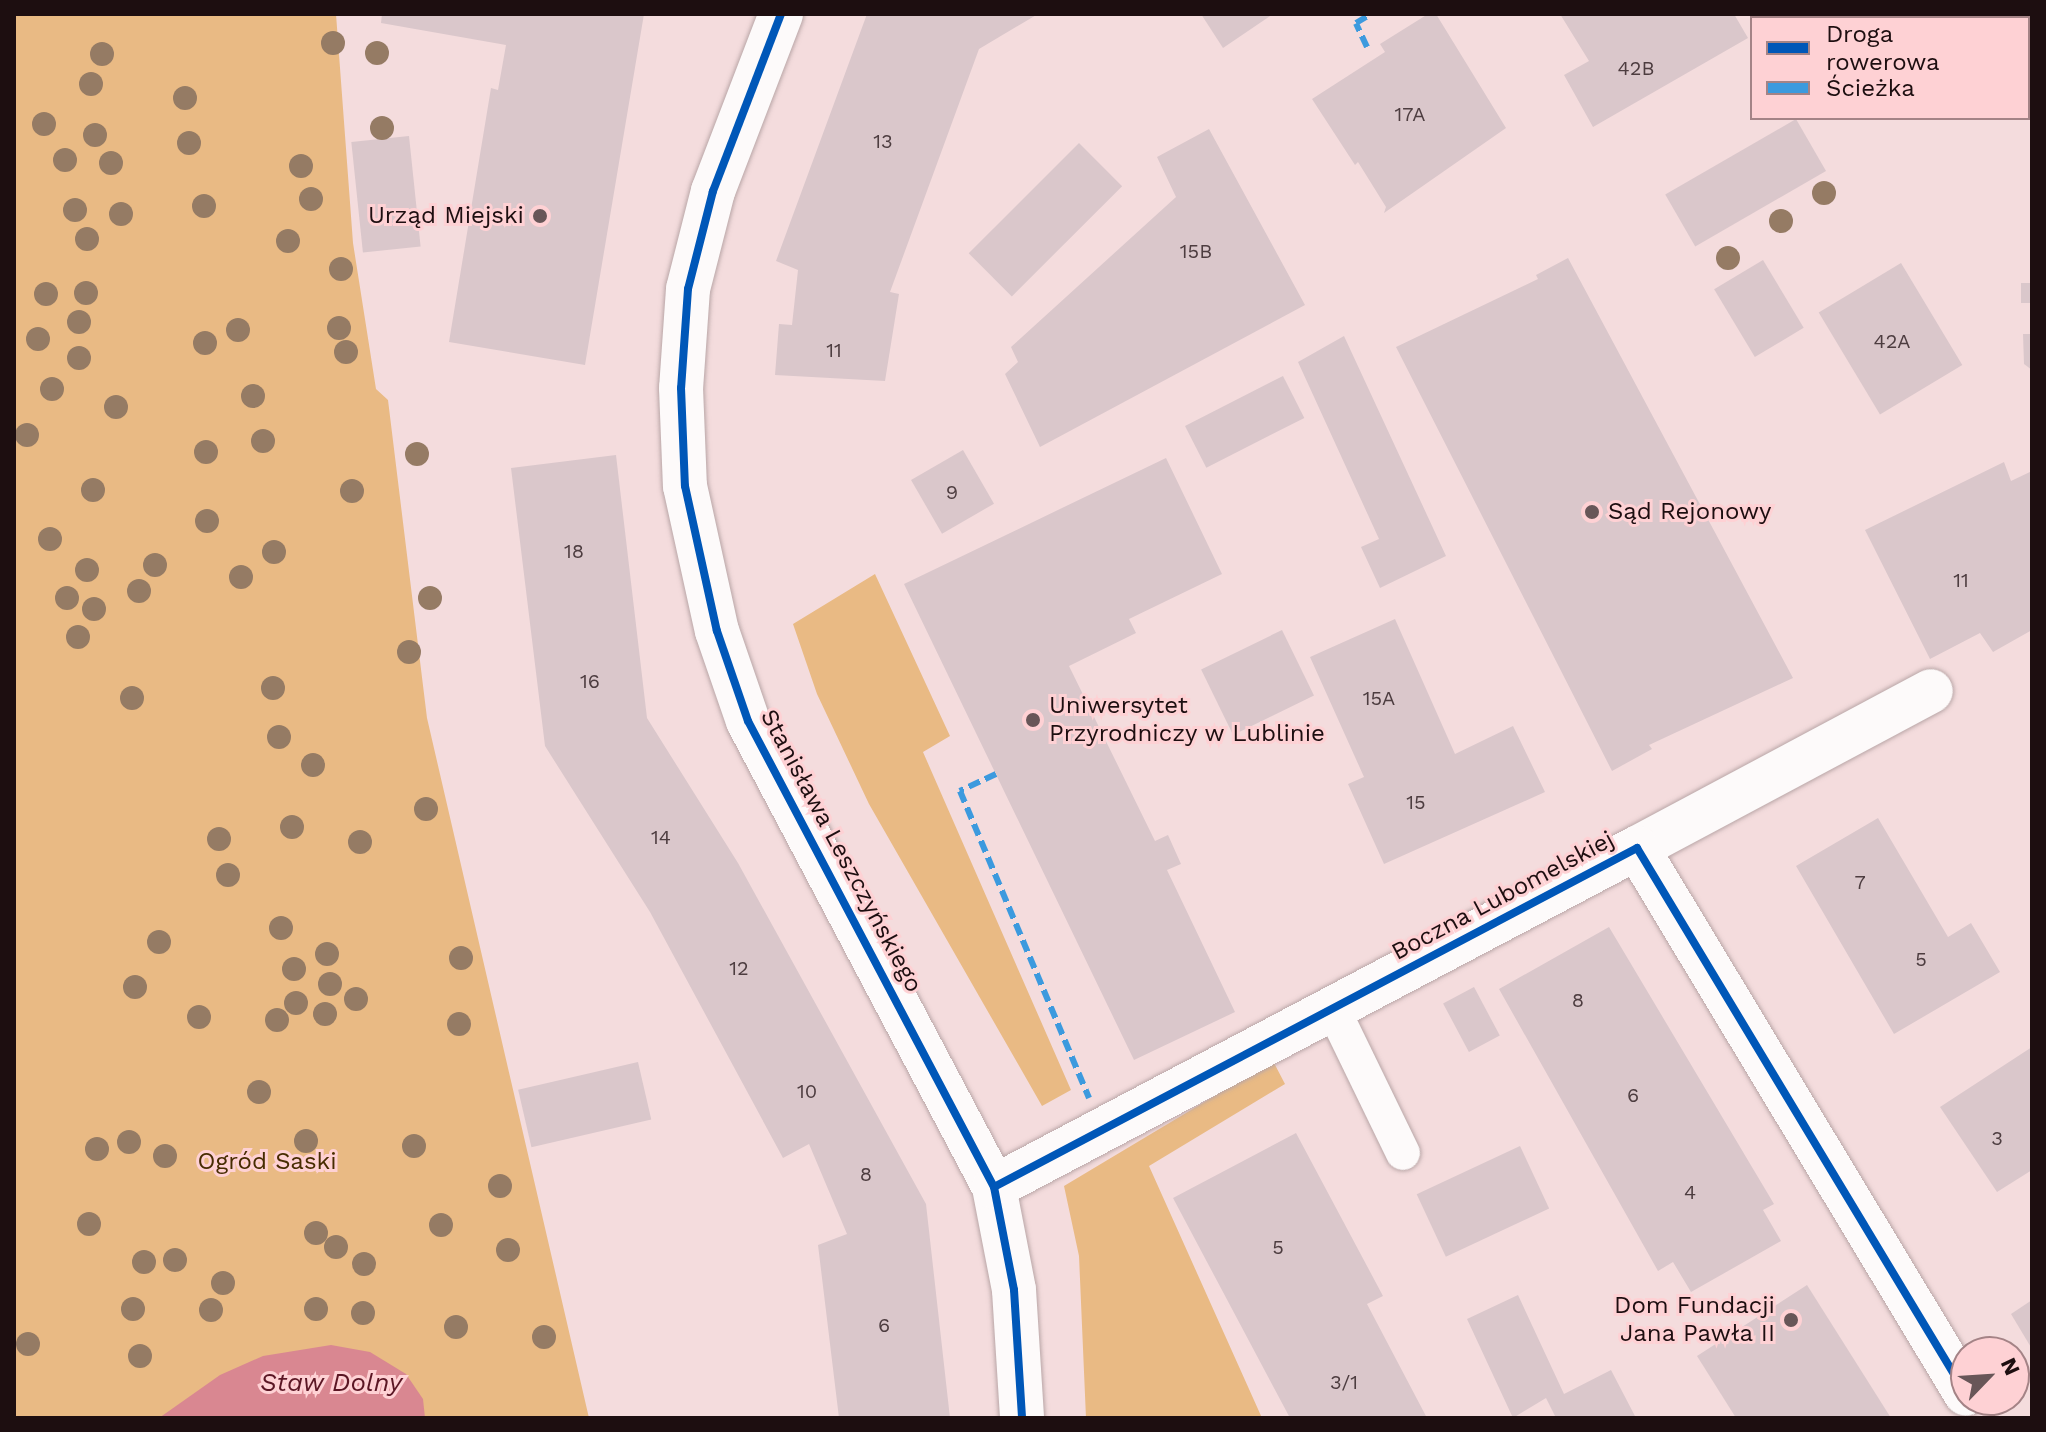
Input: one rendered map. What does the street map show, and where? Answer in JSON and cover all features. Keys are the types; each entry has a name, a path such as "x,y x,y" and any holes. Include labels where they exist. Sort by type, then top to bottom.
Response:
{"street":[{"name":"Stanisława Leszczyńskiego","path":"781,14 713,191 688,289 681,388 685,486 714,619 748,721 994,1187 1014,1290 1022,1418"},
{"name":"Boczna Lubomelskiej","path":"994,1187 1931,691"},
{"name":"Boczna Lubomelskiej","path":"1637,848 1950,1367"}],"lane":[{"path":"1333,1009 1403,1153"}],"green space":[{"name":"Ogród Saski","path":"14,14 336,14 353,243 376,389 388,400 427,718 589,1418 14,1418"},
{"path":"875,574 950,736 923,752 1071,1090 1042,1106 869,804 817,694 793,624"},
{"path":"1273,1061 1285,1084 1149,1166 1262,1418 1086,1418 1079,1256 1064,1186"}],"water":[{"name":"Staw Dolny","path":"331,1345 370,1352 406,1374 423,1399 425,1418 159,1418 220,1375 263,1356"}],"building":[{"name":"Urząd Miejski","path":"382,14 644,14 585,365 449,342 491,88 498,90 506,45 381,23"},
{"path":"867,14 1038,14 979,49 890,292 899,294 885,381 775,375 779,324 792,325 798,270 776,261"},
{"path":"1201,14 1273,14 1223,48"},
{"path":"1428,14 1436,14 1506,128 1384,213 1386,207 1358,162 1355,165 1312,99 1385,52 1380,44"},
{"path":"1560,14 1734,14 1748,38 1593,127 1564,75 1589,61"},
{"path":"1818,14 1929,14 1872,16"},
{"path":"1797,120 1826,171 1695,246 1665,194"},
{"path":"1209,129 1305,305 1040,447 1005,374 1018,362 1011,347 1176,197 1157,157"},
{"path":"409,136 421,246 363,252 351,142"},
{"path":"1079,143 1122,186 1012,296 969,253"},
{"name":"Sąd Rejonowy","path":"1568,258 1793,678 1649,745 1652,749 1612,771 1396,347 1538,279 1536,275"},
{"path":"1763,260 1804,328 1755,357 1714,289"},
{"path":"1901,263 1962,365 1880,414 1819,312"},
{"path":"2021,283 2032,283 2032,303 2021,303"},
{"path":"2023,334 2032,334 2032,370 2024,364"},
{"path":"1344,336 1446,556 1380,588 1361,547 1379,539 1298,362"},
{"path":"1283,376 1304,418 1206,468 1185,426"},
{"path":"963,450 994,504 942,534 911,480"},
{"path":"616,455 647,718 738,863 926,1204 950,1418 839,1418 818,1245 847,1234 809,1144 783,1158 650,912 545,746 511,468"},
{"name":"Uniwersytet Przyrodniczy w Lublinie","path":"1166,458 1222,574 1129,619 1136,633 1069,666 1155,841 1168,835 1181,864 1167,870 1235,1012 1134,1060 904,584"},
{"path":"2004,462 2011,481 2032,471 2032,630 1993,652 1980,633 1930,659 1865,530"},
{"path":"1395,619 1455,754 1513,726 1545,792 1384,864 1348,784 1364,777 1310,657"},
{"path":"1282,630 1314,696 1233,735 1201,669"},
{"path":"1878,818 1948,937 1971,923 2000,972 1894,1034 1796,866"},
{"path":"1609,927 1774,1204 1763,1210 1781,1241 1691,1292 1673,1262 1658,1271 1499,989"},
{"path":"1474,987 1500,1036 1469,1052 1443,1003"},
{"path":"2032,1047 2032,1170 1997,1192 1940,1107"},
{"path":"638,1062 651,1119 531,1147 518,1090"},
{"path":"1296,1133 1383,1296 1367,1304 1427,1418 1290,1418 1173,1198"},
{"path":"1520,1146 1549,1209 1446,1257 1417,1194"},
{"name":"Dom Fundacji Jana Pawła II","path":"1807,1285 1891,1418 1736,1418 1697,1356"},
{"path":"1518,1295 1564,1394 1611,1370 1636,1418 1556,1418 1546,1398 1513,1418 1467,1319"},
{"path":"2032,1300 2032,1349 2030,1336 2024,1336 2011,1314"}],"marked path":[{"path":"1367,47 1356,23 1371,14"},
{"path":"996,774 960,791 1089,1098"}],"cycle path":[{"path":"781,14 713,191 688,289 681,388 685,486 717,631 748,721 994,1187 1014,1290 1022,1418"},
{"path":"994,1187 1637,848 1950,1367"}],"place":[{"name":"Urząd Miejski","path":"540,216"},
{"name":"Sąd Rejonowy","path":"1592,512"},
{"name":"Uniwersytet Przyrodniczy w Lublinie","path":"1033,720"},
{"name":"Dom Fundacji Jana Pawła II","path":"1791,1320"}]}
